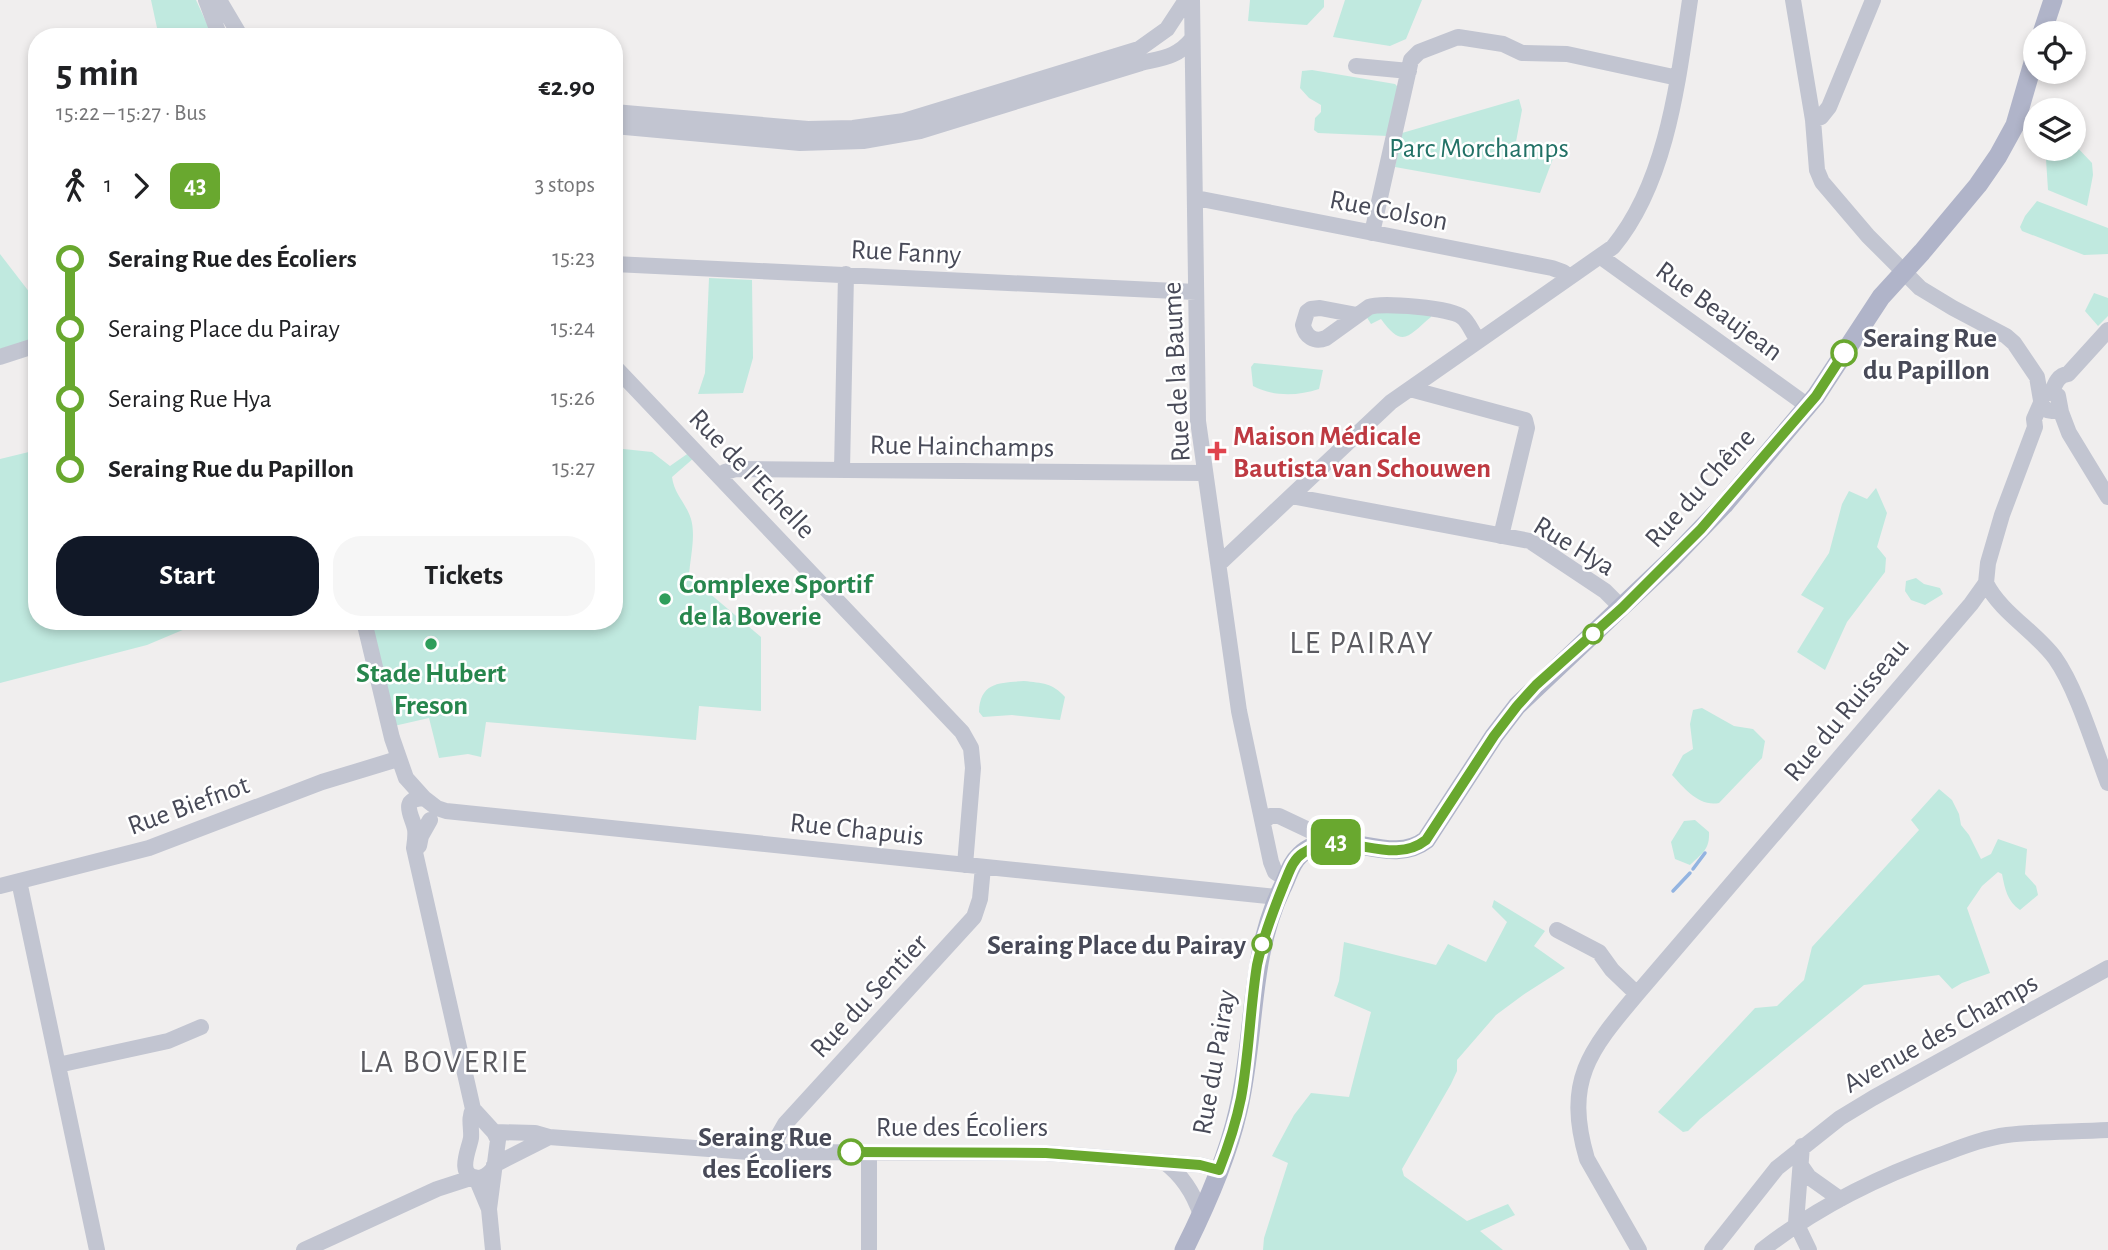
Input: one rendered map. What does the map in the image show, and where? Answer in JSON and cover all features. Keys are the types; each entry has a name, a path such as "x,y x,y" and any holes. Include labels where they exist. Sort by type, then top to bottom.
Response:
{"main road":[{"path":"2046,21 2053,0"},
{"name":"Rue du Chêne","path":"1322,843 1342,842 1395,851 1413,849 1420,845 1435,828 1494,736 1517,706 1536,685 1622,608 1709,521 1808,406 1881,297 1978,184 2005,145 2015,125 2027,84"},
{"name":"Rue du Pairay","path":"1184,1250 1219,1170 1238,1112 1257,968 1268,922 1299,856 1322,843"}],"street":[{"path":"206,0 217,28"},
{"path":"219,0 236,28"},
{"path":"623,113 808,129 840,129 891,123 1139,49 1167,29 1186,0"},
{"name":"Rue de la Baume","path":"1192,0 1198,421 1239,710 1273,867 1280,876 1282,888"},
{"path":"1219,564 1391,402 1613,247 1626,231 1643,197 1664,138 1678,78 1690,0"},
{"path":"1793,0 1813,120 1817,170 1822,182 1868,236 1920,288 2010,339 2037,377 2108,497"},
{"path":"1813,120 1821,117 1829,107 1873,0"},
{"path":"1372,233 1414,55 1458,37 1503,44 1522,53 1567,54 1678,78"},
{"path":"623,128 800,143 863,141 920,131 1141,63 1161,60 1178,53 1192,39"},
{"path":"1161,60 1186,72 1195,85"},
{"path":"1356,66 1409,71"},
{"name":"Rue Colson","path":"1196,198 1552,268 1570,277"},
{"name":"Rue Beaujean","path":"1601,257 1808,406"},
{"name":"Rue Fanny","path":"623,264 1196,292"},
{"path":"842,470 846,274"},
{"path":"1357,315 1369,307 1381,304 1448,310 1463,317 1478,340"},
{"path":"2051,401 2057,381 2068,374 2108,330"},
{"path":"0,357 28,348"},
{"name":"Rue de l'Echelle","path":"623,375 967,739 973,768 965,865"},
{"path":"1410,389 1525,419 1527,428 1501,536"},
{"name":"Rue du Ruisseau","path":"1639,1250 1587,1159 1579,1131 1581,1080 1588,1061 1598,1041 1637,994 1971,604 1986,583 1988,563 2002,514 2035,426 2035,419 2051,401"},
{"name":"Rue Hainchamps","path":"720,477 725,471 736,469 1205,473"},
{"name":"Rue Hya","path":"1291,496 1530,541 1605,592 1622,608"},
{"path":"1986,583 1994,597 2047,649 2061,667 2108,783"},
{"path":"365,630 392,738 406,778"},
{"path":"392,738 391,761 404,788 415,834 414,848 473,1109 492,1131 498,1146 489,1209 493,1250"},
{"path":"391,761 429,808"},
{"name":"Rue Biefnot","path":"0,886 177,839 322,782 391,761"},
{"path":"410,814 415,799 429,808"},
{"path":"418,859 429,808"},
{"name":"Rue Chapuis","path":"410,814 423,824 429,808 983,867 1282,888"},
{"path":"1264,821 1270,816 1279,816 1315,833 1322,843"},
{"name":"Rue du Sentier","path":"776,1152 777,1138 785,1124 974,916 980,900 983,867"},
{"path":"19,881 97,1250"},
{"path":"1557,930 1599,952 1612,970 1637,994"},
{"name":"Avenue des Champs","path":"1712,1250 1777,1168 1802,1146 1873,1098 2108,968"},
{"path":"58,1065 168,1041 201,1027"},
{"path":"473,1109 465,1165 467,1171 475,1177 489,1209"},
{"path":"437,1189 453,1171 480,1130 492,1131"},
{"path":"1762,1250 1796,1223 1894,1171 1986,1139 2008,1135 2108,1130"},
{"name":"Rue des Écoliers","path":"492,1131 724,1150 1046,1153 1200,1165 1219,1170"},
{"path":"304,1250 437,1189 475,1177 485,1177 493,1168 549,1137"},
{"path":"1802,1146 1796,1223 1809,1250"},
{"path":"869,1152 869,1250"},
{"path":"1164,1162 1183,1180 1195,1198 1201,1215"},
{"path":"1802,1167 1809,1177 1840,1199"}],"green space":[{"path":"151,0 196,0 209,28 157,28"},
{"path":"1250,0 1324,0 1324,7 1307,25 1248,21"},
{"path":"1345,0 1422,0 1406,39 1390,46 1333,37"},
{"path":"1312,70 1395,84 1398,87 1388,136 1318,133 1314,130 1315,118 1321,112 1321,105 1309,98 1300,88 1302,71"},
{"name":"Parc Morchamps","path":"1519,99 1522,110 1515,147 1554,156 1540,193 1395,167 1402,133"},
{"path":"2086,157 2092,163 2093,175 2087,206 2048,190 2046,161 2086,161"},
{"path":"2037,201 2108,228 2108,254 2084,255 2022,231 2020,227 2025,216"},
{"path":"0,254 28,290 28,341 0,349"},
{"path":"709,278 752,280 753,358 743,393 698,394 705,373"},
{"path":"2094,293 2108,298 2108,316 2098,326 2085,311"},
{"path":"1374,311 1431,317 1411,334 1401,337 1381,319 1371,324 1366,316"},
{"path":"1254,363 1323,370 1319,389 1286,394 1261,390 1253,386 1251,367"},
{"name":"Complexe Sportif de la Boverie","path":"623,449 652,452 670,466 690,452 695,457 672,477 689,513 692,526 689,576 761,637 761,711 699,706 696,740 486,722 481,757 468,754 439,758 429,718 394,726 370,630 623,630"},
{"path":"28,452 28,630 183,630 147,645 0,683 0,459"},
{"path":"1876,488 1887,513 1877,547 1886,558 1885,572 1847,622 1825,670 1797,652 1824,608 1801,595 1829,553 1842,504 1849,491 1867,499"},
{"path":"1916,578 1924,584 1940,588 1943,594 1925,605 1911,600 1905,591 1906,581"},
{"path":"1024,681 1042,683 1061,692 1065,697 1060,720 1012,715 983,717 979,712 983,694 988,689 1000,684"},
{"path":"1702,708 1734,726 1753,729 1765,741 1762,758 1719,803 1699,799 1672,775 1683,755 1693,749 1690,724 1693,710"},
{"path":"1939,789 1952,800 1961,825 1981,859 1991,854 1998,839 2027,849 2025,874 2036,886 2038,895 2020,910 2009,899 2002,874 1998,872 1982,886 1967,908 1990,973 1952,989 1939,975 1864,985 1688,1131 1683,1132 1658,1112 1755,1008 1777,1006 1804,980 1812,947 1919,830 1911,820"},
{"path":"1695,820 1709,832 1709,838 1704,851 1690,865 1675,859 1671,842 1684,821"},
{"path":"1494,900 1545,931 1534,946 1565,968 1496,1015 1457,1060 1457,1071 1451,1084 1402,1169 1404,1176 1467,1221 1508,1204 1515,1215 1480,1231 1503,1250 1263,1250 1264,1238 1288,1163 1272,1156 1294,1115 1311,1093 1349,1097 1371,1012 1334,996 1339,981 1344,942 1436,965 1448,944 1486,962 1507,922 1492,907"}],"waterway":[{"path":"1693,869 1705,853"},
{"path":"1673,891 1690,873"}],"bus line":[{"name":"43","path":"851,1152 1071,1154 1174,1162 1219,1170 1233,1131 1241,1097 1251,1010 1268,922 1294,862 1306,851 1322,843 1342,842 1405,851 1426,840 1509,715 1536,685 1664,568 1724,505 1816,396 1844,353"}],"place":[{"name":"Seraing Rue du Papillon","path":"1844,353"},
{"name":"Maison Médicale Bautista van Schouwen","path":"1217,451"},
{"name":"Complexe Sportif de la Boverie","path":"665,599"},
{"name":"Stade Hubert Freson","path":"431,644"},
{"name":"Seraing Place du Pairay","path":"1262,944"},
{"name":"Seraing Rue des Écoliers","path":"851,1152"}],"district":[{"name":"LE PAIRAY","path":"1362,642"},
{"name":"LA BOVERIE","path":"444,1061"}]}
